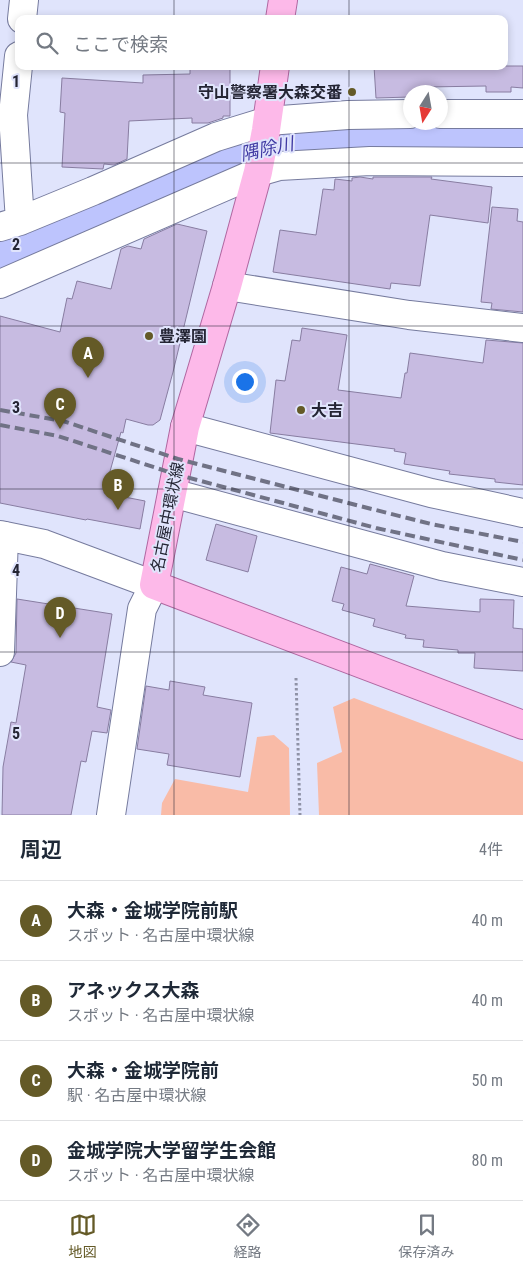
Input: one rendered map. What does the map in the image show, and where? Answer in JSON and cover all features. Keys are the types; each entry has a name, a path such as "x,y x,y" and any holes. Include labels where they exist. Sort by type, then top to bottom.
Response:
{"main road":[{"path":"281,15 283,0"},
{"name":"名古屋中環状線","path":"274,70 267,126 259,167 227,286 185,427 154,585 523,725"}],"street":[{"path":"22,15 24,0"},
{"path":"16,70 6,115 10,224 216,137 267,126 348,115 403,114"},
{"path":"448,114 523,114"},
{"path":"0,284 259,167 370,161 523,162"},
{"path":"227,286 409,315 523,328"},
{"path":"185,427 431,493 523,513"},
{"path":"172,493 442,566 523,582"},
{"path":"0,652 2,535 44,544 154,585 142,609 111,815"}],"path":[{"path":"296,678 300,815"}],"shaded area":[{"path":"354,698 523,762 523,815 319,815 317,763 342,752 333,707"},
{"path":"274,735 289,748 290,815 161,815 162,803 175,779 248,792 257,737"}],"building":[{"path":"508,66 523,66 523,88 511,87 511,92 486,92 486,86 403,85 403,97 376,98 374,70 508,70"},
{"path":"190,70 230,70 230,116 223,116 223,118 208,123 192,123 192,118 129,121 127,159 114,165 104,164 103,169 62,167 65,113 60,112 62,78 143,83 143,75 190,74"},
{"path":"373,177 432,177 431,179 492,187 488,223 430,215 420,286 391,283 390,289 273,272 280,230 316,235 323,189 334,190 335,179 352,181 352,178 373,179"},
{"path":"492,207 518,209 517,221 523,222 523,312 491,309 492,303 481,302"},
{"path":"177,224 207,231 160,420 153,425 148,425 126,419 104,493 145,501 140,529 0,503 0,316 60,332 67,298 72,299 77,281 111,289 121,249 128,246 141,249 144,239"},
{"path":"302,328 347,335 338,390 401,398 410,353 483,363 486,340 523,343 523,485 495,482 495,479 449,474 450,471 404,464 406,453 394,451 395,449 270,433 276,380 285,381 292,340 300,341"},
{"path":"216,524 257,536 248,572 206,560"},
{"path":"370,564 414,576 406,606 480,612 480,599 514,600 513,628 523,629 523,671 474,668 475,653 458,653 458,650 423,647 424,640 405,638 406,635 373,626 375,619 342,610 344,604 332,601 341,567 367,574"},
{"path":"17,599 112,614 97,707 111,710 107,733 92,731 86,762 81,761 71,815 2,815 3,767 11,722 16,723 26,665 11,662 16,653"},
{"path":"170,681 205,687 203,695 252,703 240,777 167,765 169,754 137,749 146,686 169,690"}],"waterway":[{"name":"隅除川","path":"0,253 167,186 245,151 362,132 523,135"}],"railway":[{"path":"0,410 63,421 178,459 431,524 523,542"},
{"path":"0,425 58,436 175,474 376,528 523,560"}],"place":[{"name":"守山警察署大森交番","path":"352,92"},
{"name":"豊澤園","path":"149,336"},
{"name":"大森・金城学院前駅","path":"88,378"},
{"name":"大吉","path":"301,410"},
{"name":"大森・金城学院前","path":"60,429"},
{"name":"アネックス大森","path":"118,510"},
{"name":"金城学院大学留学生会館","path":"60,638"}]}
